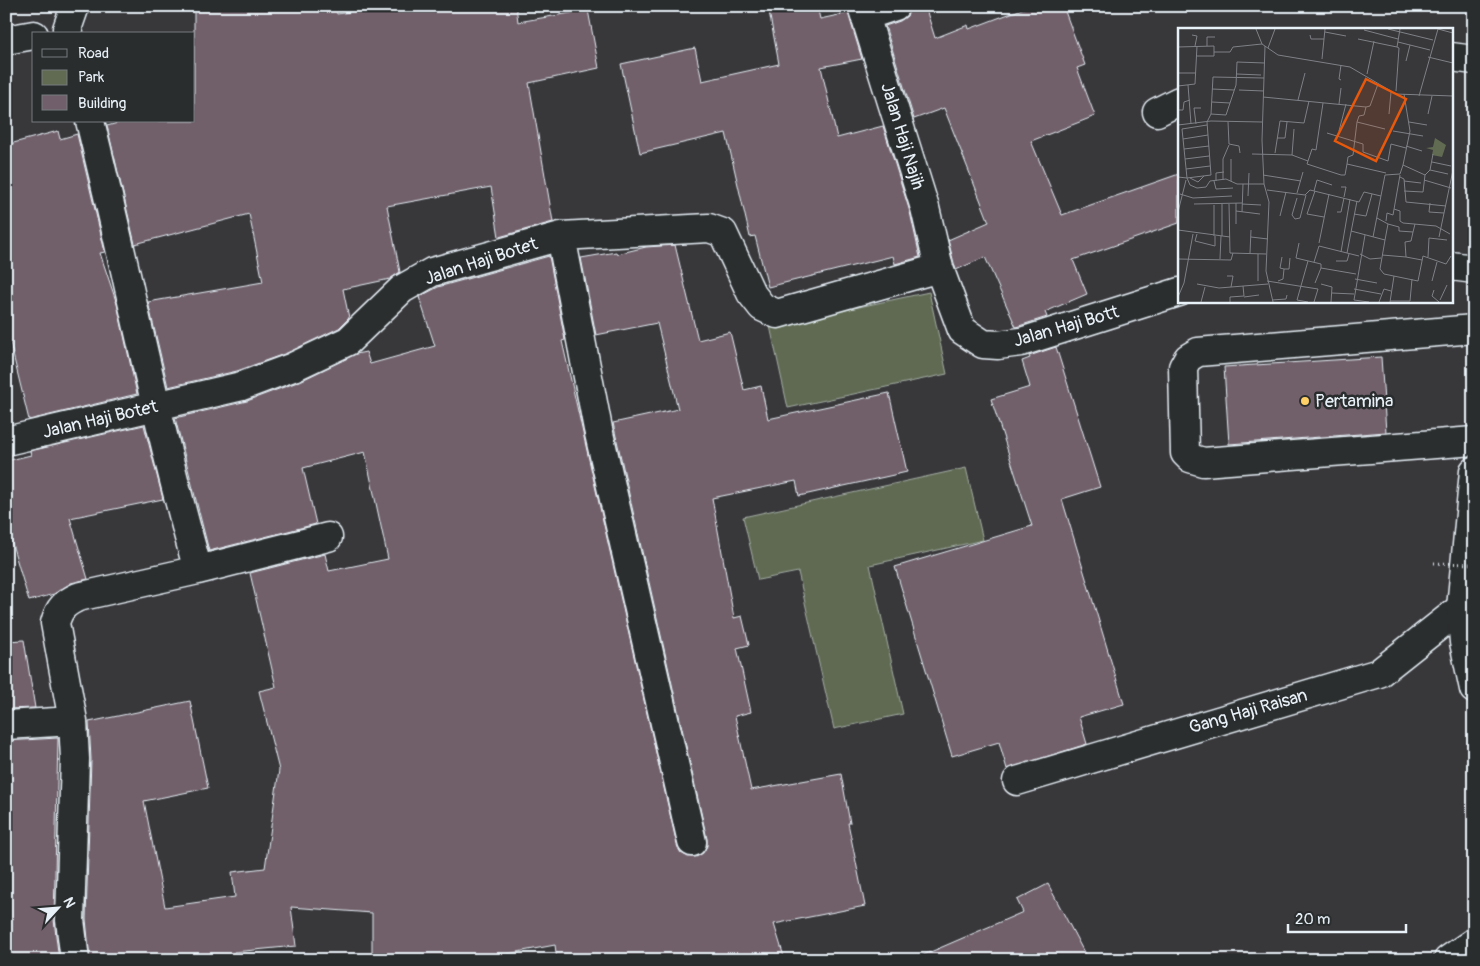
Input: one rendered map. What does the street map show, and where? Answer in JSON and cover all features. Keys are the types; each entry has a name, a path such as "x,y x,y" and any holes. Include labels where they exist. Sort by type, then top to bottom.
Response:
{"street":[{"path":"863,11 895,6"},
{"name":"Jalan Haji Najih","path":"863,11 925,208 940,268"},
{"path":"46,32 70,23"},
{"path":"6,40 32,35"},
{"path":"1452,57 1474,60"},
{"path":"90,122 119,235 155,407 198,570"},
{"name":"Jalan Haji Botet","path":"6,441 242,386 293,367 348,341 402,289 432,272 561,236 709,228 722,233 751,293 762,308 777,314 940,268"},
{"path":"561,236 598,429 692,842"},
{"path":"1452,266 1474,269"},
{"name":"Jalan Haji Bott","path":"940,268 962,330 983,344 998,345 1021,342 1178,292"},
{"path":"1474,329 1198,352 1188,358 1183,367 1185,453 1190,458 1204,462 1474,441"},
{"path":"1474,471 1465,545 1461,608 1464,642 1474,689"},
{"path":"75,960 70,920 74,843 75,759 73,721 55,623 58,611 66,603 78,598 328,537"},
{"name":"Gang Haji Raisan","path":"1017,781 1379,673 1461,608"},
{"path":"6,726 73,721"},
{"path":"1448,960 1474,942"}],"path":[{"path":"1434,563 1474,564"}],"green space":[{"path":"929,292 947,374 788,408 770,326"},
{"path":"966,468 983,540 870,565 903,714 834,729 798,572 758,580 743,517"}],"building":[{"path":"194,6 335,6 337,14 384,6 516,6 518,22 588,10 599,68 529,83 553,222 499,237 491,187 387,206 400,272 390,279 343,289 349,318 339,328 287,353 237,371 168,387 148,302 263,282 249,214 135,244 107,126 121,122 195,122"},
{"path":"768,6 817,6 820,19 848,13 862,59 821,67 837,138 883,126 910,212 920,257 895,264 893,256 768,287 755,236 750,237 726,133 640,153 621,64 695,48 702,81 779,64"},
{"path":"925,6 935,38 968,25 969,29 1030,6 1063,6 1085,65 1077,68 1095,116 1031,141 1062,215 1178,174 1178,223 1073,260 1087,294 1045,312 1047,317 1016,327 985,257 956,270 948,240 989,222 944,108 914,119 885,26 900,21 907,16 910,9"},
{"path":"58,131 60,139 77,134 105,252 100,253 117,304 137,394 29,420 6,326 6,145"},
{"path":"675,245 698,340 730,332 744,390 761,386 768,419 889,393 907,472 799,496 796,481 712,498 734,618 742,616 749,645 737,648 751,712 735,716 751,790 841,774 850,823 848,823 865,906 774,924 785,960 557,960 555,945 475,960 372,960 372,913 291,907 296,946 234,952 236,960 90,960 86,919 91,759 89,722 190,701 208,788 144,801 165,907 235,897 232,872 265,868 279,770 259,691 276,687 250,573 325,554 329,571 388,559 365,452 303,468 316,524 209,551 175,418 247,401 300,381 356,354 366,352 370,364 435,346 419,297 438,287 549,256 565,340 562,341 677,845 681,853 688,857 696,857 703,853 707,846 707,839 613,423 678,409 657,323 596,335 581,258 616,252 617,254 646,247"},
{"path":"1056,347 1100,487 1062,499 1124,704 1079,717 1087,744 1007,769 999,742 952,756 895,567 1032,526 991,399 1030,387 1022,361 1030,358 1029,356"},
{"name":"Pertamina","path":"1381,357 1386,432 1229,444 1224,367"},
{"path":"144,425 163,499 70,518 88,579 71,583 54,594 29,601 6,524 6,461 31,455 30,451"},
{"path":"24,640 35,708 6,709 6,641"},
{"path":"58,738 54,920 59,960 6,960 6,741"},
{"path":"1048,884 1088,960 912,960 1023,912 1017,900"}],"place":[{"name":"Pertamina","path":"1305,401"}]}
